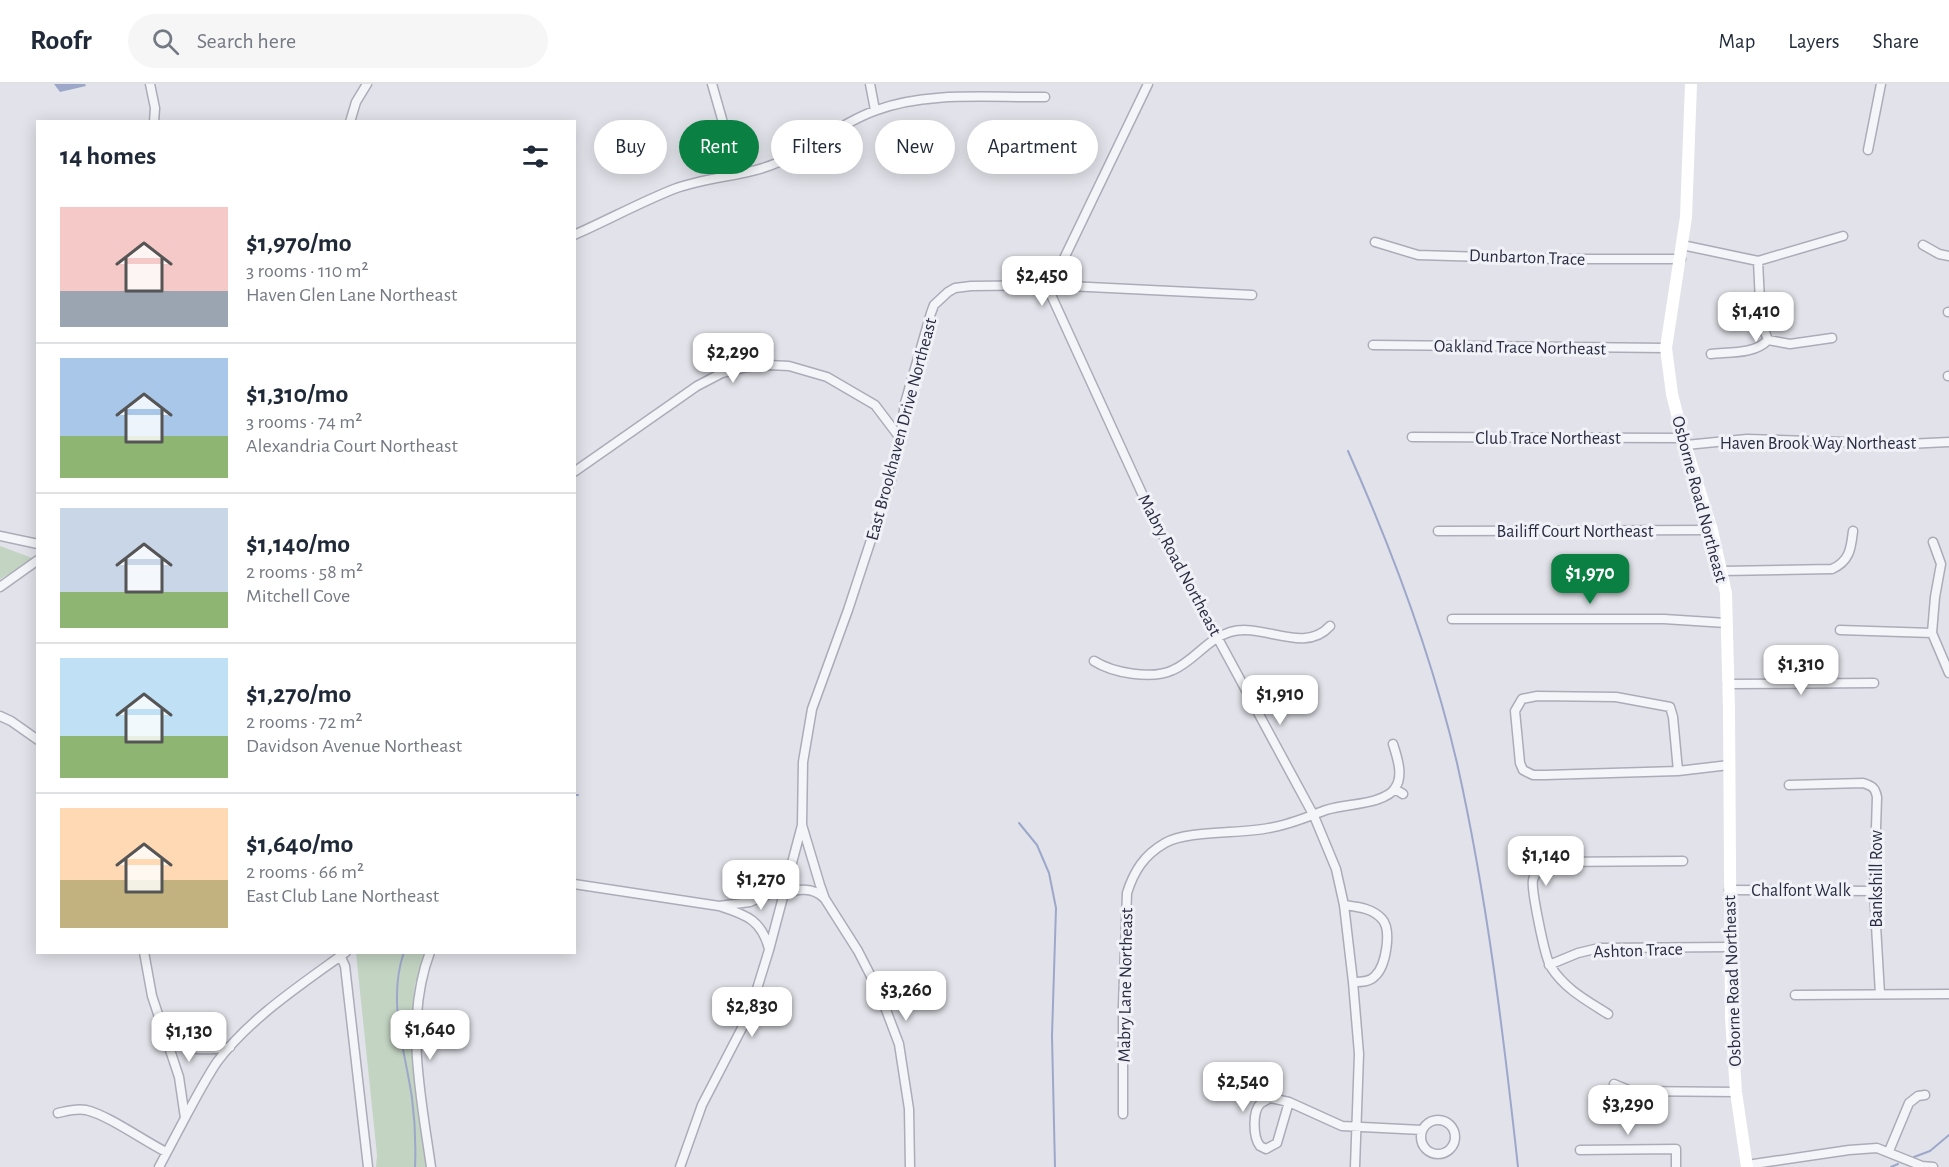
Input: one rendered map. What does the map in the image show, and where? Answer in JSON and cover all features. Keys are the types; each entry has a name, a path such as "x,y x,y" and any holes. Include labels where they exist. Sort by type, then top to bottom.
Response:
{"street":[{"path":"150,84 155,108 154,120"},
{"path":"351,120 356,102 367,84"},
{"path":"712,84 722,119 732,175"},
{"path":"870,84 875,110"},
{"path":"1052,285 1148,84"},
{"name":"Osborne Road Northeast","path":"1690,84 1686,216 1666,348 1672,394 1712,530 1726,593 1731,1018 1736,1092 1747,1166"},
{"path":"1868,150 1881,84"},
{"path":"576,234 675,189 703,180 763,168 792,157 875,110 900,102 926,98 1045,98"},
{"path":"1682,245 1758,261 1843,236"},
{"name":"Dunbarton Trace","path":"1375,242 1418,255 1556,260 1681,259"},
{"path":"1923,245 1949,256"},
{"path":"1758,261 1761,322 1768,340"},
{"name":"East Brookhaven Drive Northeast","path":"910,1167 909,1109 899,1044 880,994 858,951 825,899 802,825 803,762 812,709 852,600 893,472 905,403 934,305 955,288 1052,285 1252,295"},
{"name":"Mabry Road Northeast","path":"1052,285 1062,319 1145,500 1314,816 1336,868 1344,905 1359,1054 1355,1167"},
{"path":"1768,340 1790,344 1832,338"},
{"path":"1712,354 1762,347 1768,340"},
{"name":"Oakland Trace Northeast","path":"1373,345 1666,348"},
{"path":"576,471 697,386 722,373 747,367 789,366 827,377 875,405 900,438"},
{"name":"Club Trace Northeast","path":"1413,437 1685,441"},
{"name":"Haven Brook Way Northeast","path":"1685,441 1747,439 1907,444 1949,442"},
{"name":"Bailiff Court Northeast","path":"1438,531 1712,530"},
{"path":"1722,571 1832,569 1841,565 1846,559 1850,551 1853,531"},
{"path":"0,536 36,544"},
{"path":"1933,542 1941,564 1932,633 1949,673"},
{"path":"0,587 36,561"},
{"path":"1452,619 1664,619 1726,623"},
{"path":"1094,661 1113,671 1160,674 1174,670 1217,637 1229,632 1249,630 1279,636 1308,638 1324,633 1330,626"},
{"path":"1840,630 1932,633"},
{"path":"1728,684 1874,683"},
{"path":"1678,771 1670,707 1616,697 1537,696 1522,699 1515,711 1520,763 1523,770 1533,775 1678,771 1729,765"},
{"path":"0,716 36,739"},
{"path":"1393,744 1399,770 1395,789 1403,794"},
{"name":"Bankshill Row","path":"1789,785 1863,783 1873,786 1877,797 1874,891 1880,994"},
{"name":"Mabry Lane Northeast","path":"1123,1114 1127,893 1133,876 1146,855 1167,841 1192,836 1269,829 1314,816 1326,810 1377,800 1395,789"},
{"path":"680,1167 702,1105 743,1026 769,950 802,825"},
{"path":"1608,1014 1570,991 1549,964 1533,894 1533,880 1537,872 1553,862 1683,861"},
{"path":"719,906 750,902 774,892 787,879"},
{"path":"576,884 719,906 741,913 756,923 766,939 769,950"},
{"path":"783,895 809,889 820,893 825,899"},
{"name":"Chalfont Walk","path":"1729,890 1874,891"},
{"path":"774,892 780,892 783,895"},
{"path":"1344,905 1370,910 1386,925 1384,960 1374,977 1365,981 1353,982"},
{"name":"Ashton Trace","path":"1549,964 1599,948 1730,947"},
{"path":"144,954 149,983 179,1077 185,1118"},
{"path":"429,954 418,997 416,1043 431,1167"},
{"path":"159,1167 207,1078 230,1047 272,1008 343,955 368,1167"},
{"path":"1795,995 1949,994"},
{"path":"161,1021 172,1037 188,1048 204,1050 230,1047"},
{"path":"1614,1084 1630,1091 1736,1092"},
{"path":"1888,1151 1909,1103 1918,1096 1925,1095"},
{"path":"1289,1102 1278,1143 1266,1149 1260,1146 1254,1134 1257,1109 1262,1102 1270,1098 1289,1102 1342,1126 1422,1130"},
{"path":"58,1113 72,1109 100,1114 166,1152"},
{"path":"1434,1119 1446,1122 1454,1132 1452,1148 1442,1153 1429,1152 1424,1146 1422,1130 1434,1119"},
{"path":"1747,1166 1877,1148 1922,1166 1933,1167"},
{"path":"1580,1150 1676,1149 1676,1167"}],"green space":[{"path":"0,546 35,559 0,579"},
{"path":"356,954 430,954 415,983 410,1044 427,1167 376,1167 377,1155"}],"water":[{"path":"54,84 85,84 86,86 60,92"}],"waterway":[{"path":"1348,451 1410,605 1436,683 1457,763 1486,914 1518,1167"},
{"path":"1019,823 1037,845 1049,873 1056,908 1052,1036 1055,1167"},
{"path":"403,954 399,970 397,1007 413,1107 415,1167"},
{"path":"1914,1157 1930,1151 1949,1135"},
{"path":"1891,1167 1898,1164"}]}
